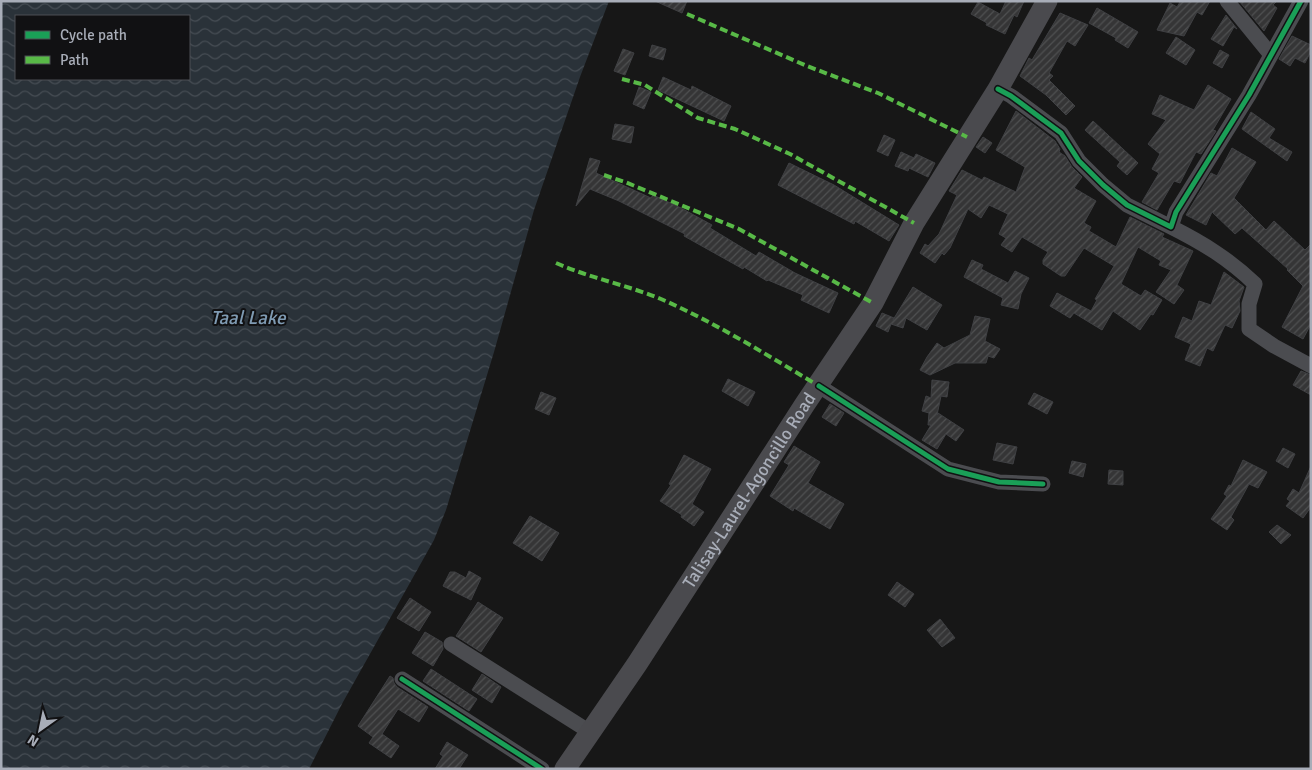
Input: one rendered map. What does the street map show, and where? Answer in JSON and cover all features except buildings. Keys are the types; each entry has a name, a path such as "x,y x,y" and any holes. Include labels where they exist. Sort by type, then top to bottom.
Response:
{"main road":[{"name":"Talisay-Laurel-Agoncillo Road","path":"565,769 638,664 873,303 914,224 998,89 1047,1"}],"street":[{"path":"1227,1 1272,54"},
{"path":"1171,227 1176,212 1249,95 1301,1"},
{"path":"998,89 1011,96 1061,133 1079,161 1103,185 1128,205 1209,247 1236,266 1255,284 1249,304 1249,330 1311,366"},
{"path":"818,386 948,469 999,482 1043,484"},
{"path":"451,644 590,732"},
{"path":"402,679 542,769"}],"water":[{"name":"Taal Lake","path":"1,1 609,1 580,77 534,210 494,352 446,510 434,540 343,702 309,769 1,769"}],"marked path":[{"path":"687,14 807,66 878,93 967,137"},
{"path":"622,79 645,85 698,118 735,129 790,154 914,223"},
{"path":"604,175 739,229 873,303"},
{"path":"556,263 648,294 681,308 741,340 819,386"}],"cycle path":[{"path":"998,89 1011,96 1061,133 1079,161 1127,205 1171,227 1176,212 1249,95 1301,1"},
{"path":"819,386 948,469 999,482 1043,484"},
{"path":"402,679 542,769"}]}
